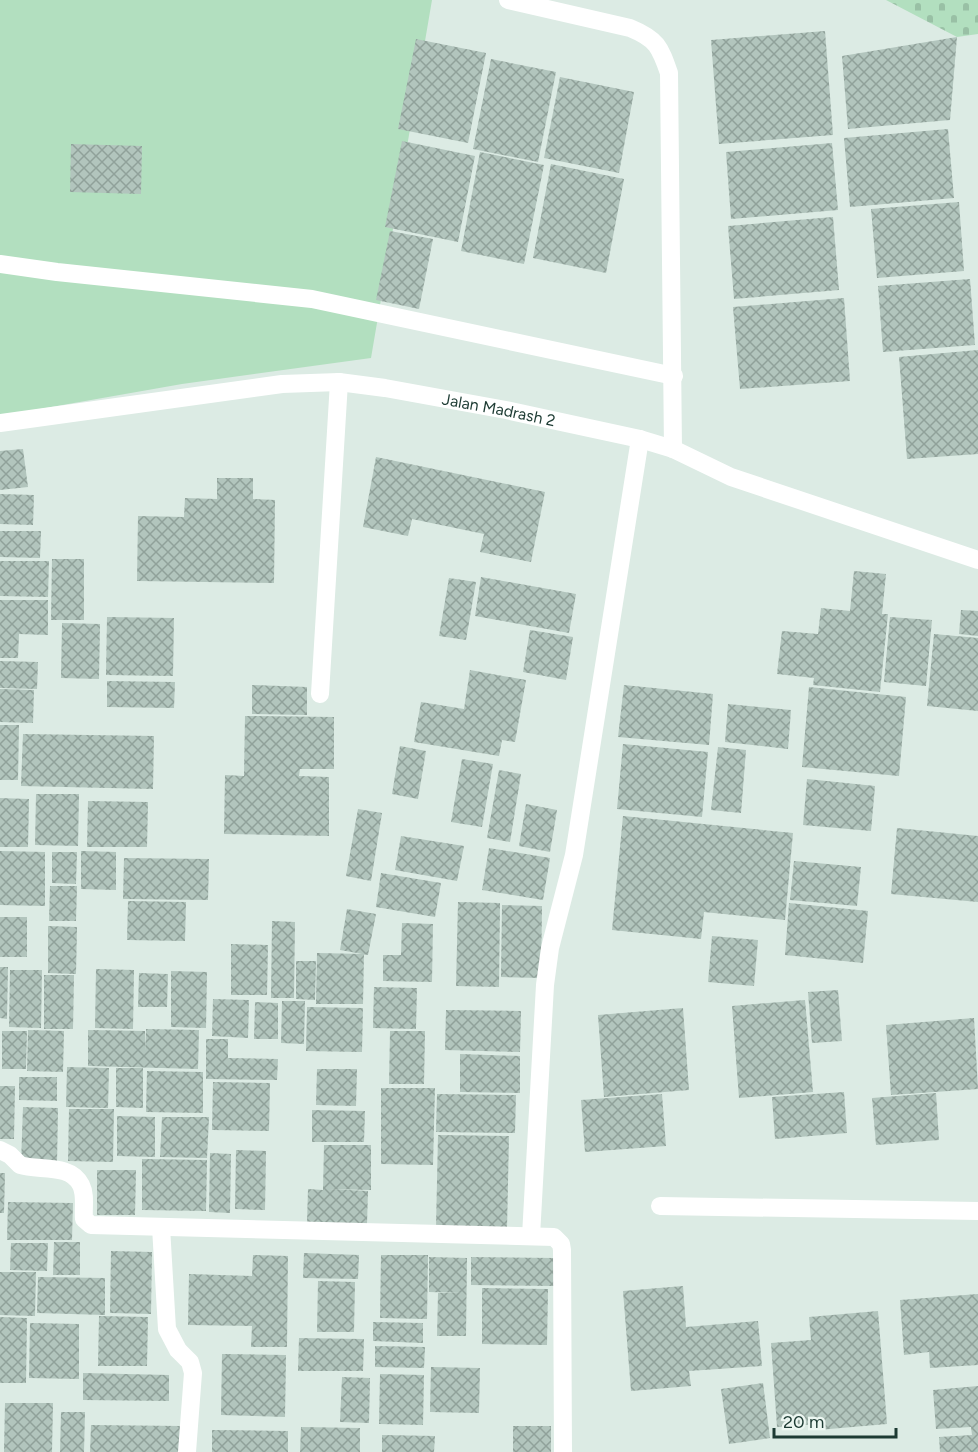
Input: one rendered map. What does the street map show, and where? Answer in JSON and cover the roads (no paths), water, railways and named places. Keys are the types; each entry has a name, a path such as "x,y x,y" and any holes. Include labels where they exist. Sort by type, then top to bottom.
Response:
{"street":[{"path":"508,0 630,28 647,35 659,46 669,73 673,449"},
{"path":"0,264 312,299 674,376"},
{"path":"320,694 339,382"},
{"name":"Jalan Madrash 2","path":"0,423 282,384 339,382 386,388 506,410 640,439 673,449 731,477 978,560"},
{"path":"531,1236 545,985 550,948 574,855 640,439"},
{"path":"0,1150 10,1155 20,1165 59,1169 76,1180 81,1186 84,1198 84,1219 91,1225 554,1237 561,1245 563,1452"},
{"path":"660,1206 978,1211"},
{"path":"161,1227 167,1329 178,1350 192,1367 187,1452"}]}
